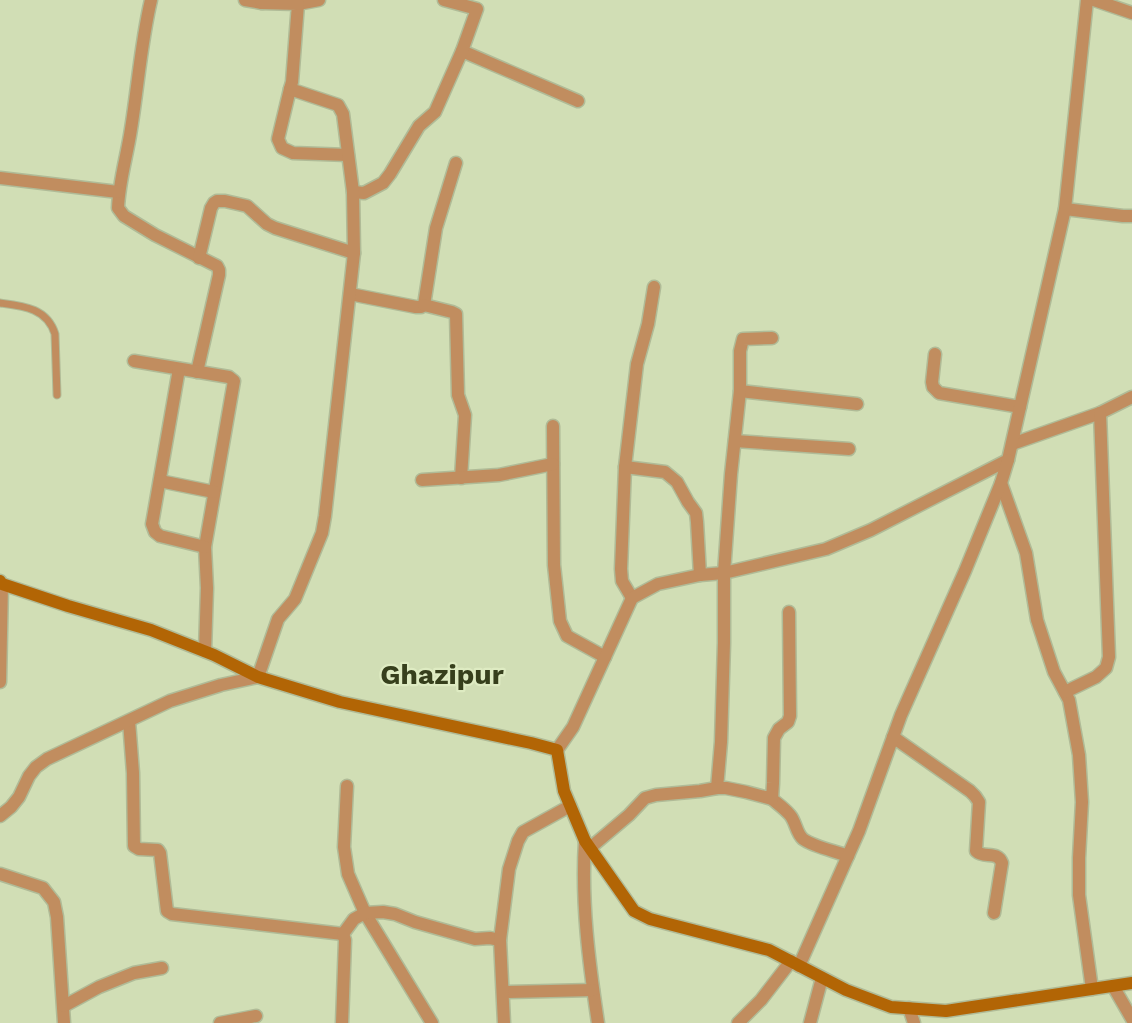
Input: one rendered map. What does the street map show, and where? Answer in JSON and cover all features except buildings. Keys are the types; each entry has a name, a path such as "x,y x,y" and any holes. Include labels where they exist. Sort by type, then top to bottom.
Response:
{"street":[{"path":"151,0 138,73 131,131 118,192 118,208 124,216 155,235 217,266 219,270 197,372"},
{"path":"245,0 298,4 319,0"},
{"path":"353,192 364,193 383,183 419,126 436,112 480,4 444,0"},
{"path":"738,1023 795,964 848,856 859,831 901,715 965,571 1001,483 1012,444 1065,209 1087,0"},
{"path":"1094,0 1132,13"},
{"path":"298,4 292,82 278,139 282,148 293,153 348,155"},
{"path":"462,51 578,101"},
{"path":"258,677 278,618 295,598 322,533 354,253 353,192 342,114 338,105 290,89"},
{"path":"424,305 436,228 456,164"},
{"path":"0,178 118,192"},
{"path":"200,258 211,208 217,201 247,206 267,224 275,228 354,253"},
{"path":"1065,209 1132,216"},
{"path":"632,598 622,581 621,569 624,467 637,364 648,324 654,287"},
{"path":"350,294 416,307 424,305 456,314 458,395 465,415 461,478"},
{"path":"717,788 721,742 724,573 731,474 740,391 740,351 743,340 772,338"},
{"path":"935,354 932,382 933,387 939,393 1020,408"},
{"path":"134,361 229,377 234,381 204,547 207,588 205,652"},
{"path":"179,369 152,524 155,532 160,536 204,547"},
{"path":"740,391 857,404"},
{"path":"1012,444 1100,413 1132,397"},
{"path":"1065,692 1096,677 1106,668 1110,657 1100,413"},
{"path":"553,426 554,565 560,621 567,636 605,657"},
{"path":"735,441 849,449"},
{"path":"1008,460 871,530 826,549 724,573 700,575 658,584 632,598 573,727 557,750 564,791 587,844 634,911 650,919 768,950 846,990 891,1007 946,1011 1132,983"},
{"path":"422,480 499,475 553,464"},
{"path":"624,467 665,472 677,482 696,513 700,575"},
{"path":"160,481 214,492"},
{"path":"1001,483 1026,553 1037,620 1054,672 1069,700 1080,755 1082,802 1079,895 1092,989"},
{"path":"0,682 1,583 68,606 151,630 205,652 258,677 340,702 557,750"},
{"path":"772,800 774,738 779,729 788,722 790,716 789,612"},
{"path":"0,816 19,797 29,776 36,767 47,760 170,701 221,684 258,677"},
{"path":"129,721 133,773 134,846 139,849 158,850 160,853 167,911 172,914 344,934"},
{"path":"893,738 970,791 979,802 976,851 979,854 997,856 1002,863 994,913"},
{"path":"347,786 344,848 348,874 365,913 432,1023"},
{"path":"598,1023 588,950 583,864 587,844 628,815 645,798 656,794 717,788 746,792 772,800 789,815 802,838 848,856"},
{"path":"504,1023 500,940 509,869 518,840 523,832 570,806"},
{"path":"0,874 43,888 54,902 57,917 64,1023"},
{"path":"342,1023 344,934 354,919 365,913 383,912 395,914 415,922 475,939 490,938 500,940"},
{"path":"64,1006 99,987 134,973 162,968"},
{"path":"810,1023 822,978"},
{"path":"1113,986 1132,1019"},
{"path":"502,992 593,990"},
{"path":"908,1008 914,1023"},
{"path":"220,1023 256,1016"}],"lane":[{"path":"0,303 23,306 34,310 44,316 52,325 55,334 58,395"}],"district":[{"name":"Ghazipur","path":"442,674"}]}
